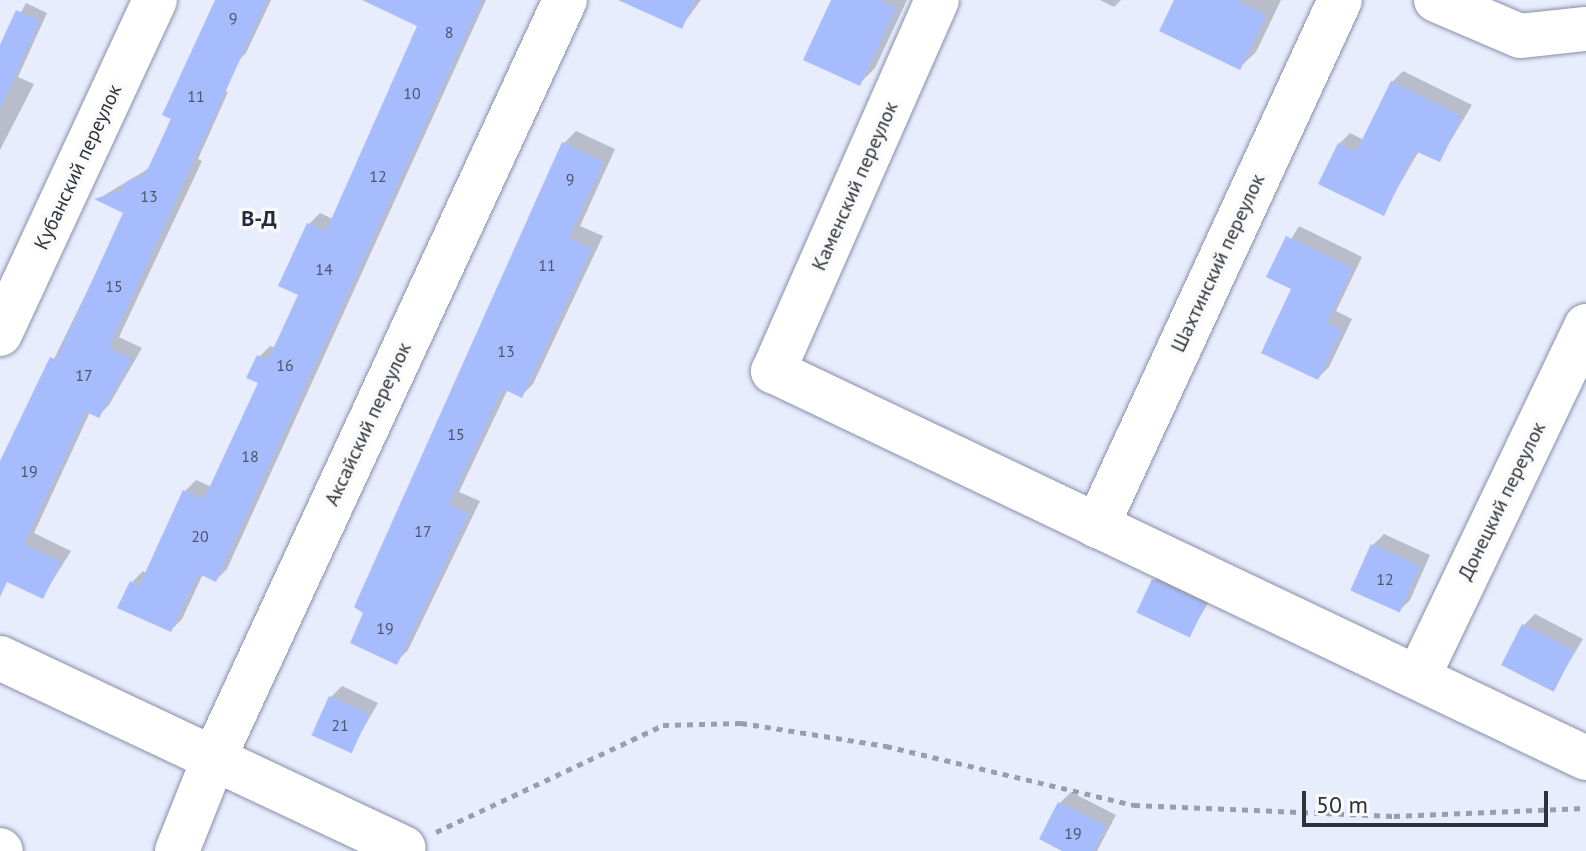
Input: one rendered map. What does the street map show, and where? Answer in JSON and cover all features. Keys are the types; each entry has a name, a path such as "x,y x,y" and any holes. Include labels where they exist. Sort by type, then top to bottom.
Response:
{"street":[{"name":"Кубанский переулок","path":"0,334 155,0"},
{"name":"Аксайский переулок","path":"177,851 214,758 565,0"},
{"name":"Каменский переулок","path":"937,0 773,371 1097,526"},
{"name":"Шахтинский переулок","path":"1097,526 1340,0"},
{"path":"1436,0 1520,36 1586,29"},
{"name":"Донецкий переулок","path":"1419,675 1586,326"},
{"path":"1097,526 1419,675 1586,758"},
{"path":"0,658 404,848"}],"path":[{"path":"404,848 663,725 741,723 886,746 1134,805 1394,816 1586,808"}],"building":[{"path":"215,0 267,0 109,348 132,359 99,418 86,412 24,544 61,562 43,599 7,582 0,597 0,461 50,357 56,360 123,213 94,199 121,191 126,182 145,175 171,119 162,115"},
{"path":"362,0 482,0 216,582 199,574 171,632 117,608 130,581 139,586 183,490 204,499 258,383 246,378 257,355 268,360 298,295 278,286 307,223 326,231 417,26"},
{"path":"618,0 695,0 682,29"},
{"path":"831,0 880,0 896,8 860,86 803,60"},
{"path":"1174,0 1236,0 1267,15 1240,70 1159,31"},
{"path":"16,10 40,21 0,110 0,45"},
{"path":"1391,81 1462,116 1440,162 1415,151 1384,216 1318,184 1338,143 1356,152"},
{"path":"562,142 604,162 569,238 592,249 522,398 503,389 449,504 469,514 397,665 350,643 363,613 354,607"},
{"path":"1286,236 1353,268 1327,323 1342,330 1318,380 1261,353 1291,289 1266,277"},
{"path":"1371,544 1420,566 1400,613 1350,591"},
{"path":"1152,579 1205,604 1190,637 1136,613"},
{"path":"1522,624 1575,651 1554,692 1501,665"},
{"path":"329,696 369,714 352,753 312,735"},
{"path":"1058,802 1106,826 1094,851 1062,851 1039,839"}],"district":[{"name":"В-Д","path":"259,219"}]}
